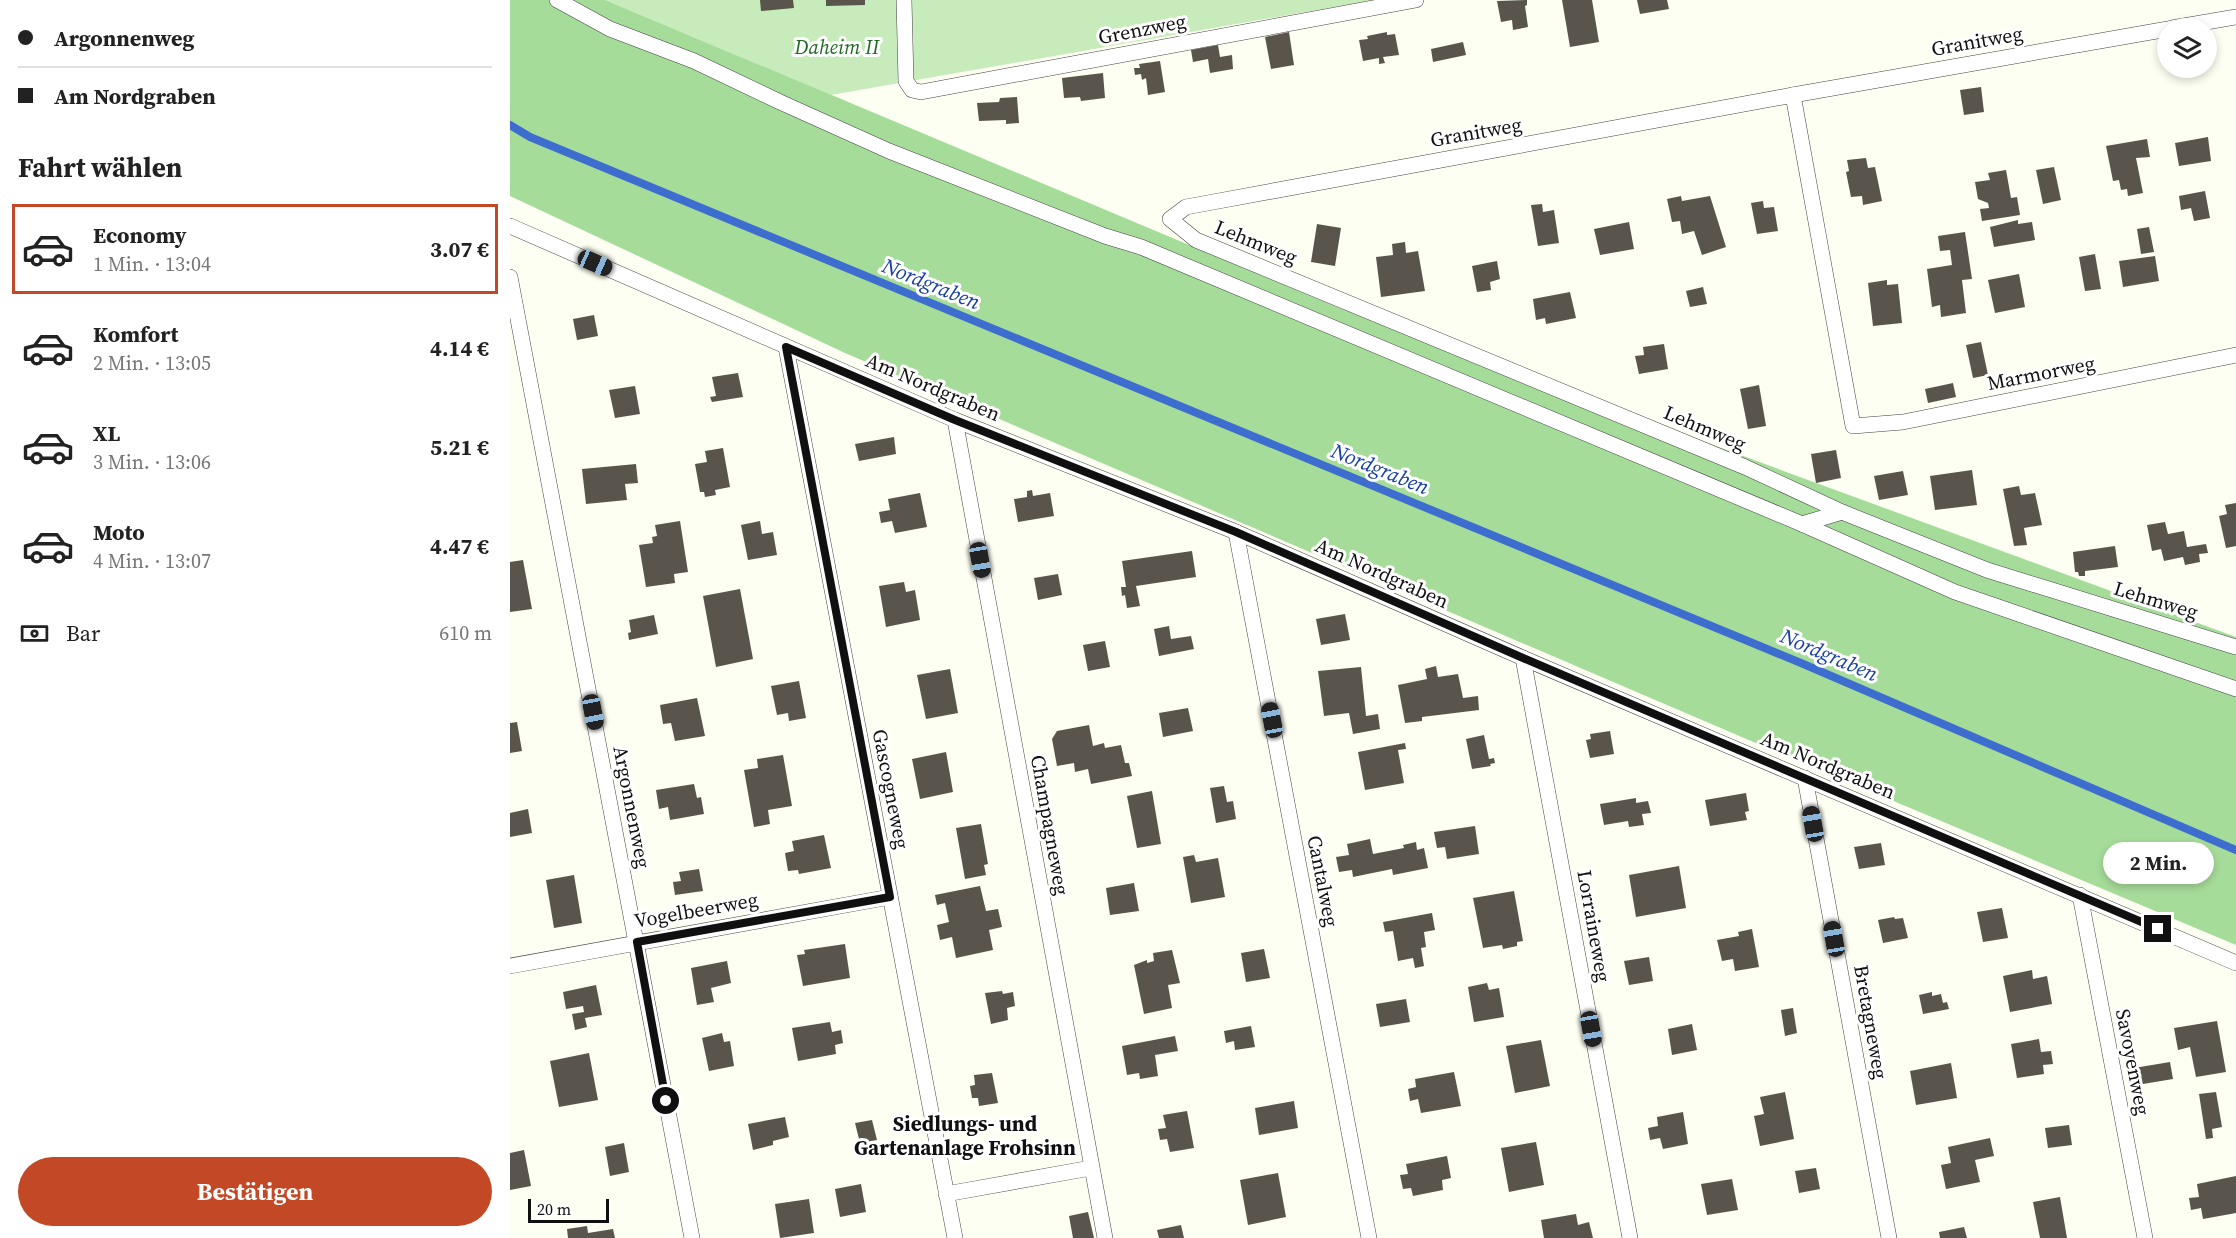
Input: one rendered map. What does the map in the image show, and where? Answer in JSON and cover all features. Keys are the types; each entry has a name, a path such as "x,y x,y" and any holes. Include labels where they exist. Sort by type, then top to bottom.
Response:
{"lane":[{"path":"557,0 610,29 694,61 889,151 1105,236 1141,247 1802,524 1955,592 2236,690"},
{"name":"Grenzweg","path":"904,0 906,81 912,90 921,92 1416,0"},
{"name":"Granitweg","path":"2217,20 2236,17"},
{"name":"Granitweg","path":"1170,219 1186,207 1793,95 2157,31"},
{"name":"Marmorweg","path":"1793,95 1853,426 1904,422 2236,355"},
{"name":"Lehmweg","path":"1170,219 1196,240 1746,467 1842,512 1987,570 2236,647"},
{"name":"Am Nordgraben","path":"510,226 955,420 1236,532 1523,658 2236,963"},
{"name":"Argonnenweg","path":"510,278 692,1238"},
{"name":"Gascogneweg","path":"786,347 955,1238"},
{"name":"Champagneweg","path":"955,420 1104,1238"},
{"path":"1802,524 1842,512"},
{"name":"Cantalweg","path":"1236,532 1369,1238"},
{"name":"Lorraineweg","path":"1523,658 1630,1238"},
{"name":"Bretagneweg","path":"1805,778 1889,1238"},
{"name":"Savoyenweg","path":"2080,895 2145,1238"},
{"name":"Vogelbeerweg","path":"510,966 890,897"},
{"path":"946,1194 1091,1168"}],"green space":[{"path":"510,0 605,0 1337,307 2236,637 2236,945 1772,750 845,353 510,196"},
{"name":"Daheim II","path":"605,0 1374,0 831,95"}],"building":[{"path":"760,0 793,0 794,8 761,11"},
{"path":"826,0 865,0 865,5 826,6"},
{"path":"1527,0 1525,6 1528,27 1513,30 1512,20 1501,22 1497,1"},
{"path":"1562,0 1592,0 1599,42 1570,47"},
{"path":"1637,0 1667,0 1669,9 1640,14"},
{"path":"1289,32 1294,65 1271,69 1265,37"},
{"path":"1387,32 1387,35 1395,34 1399,55 1383,57 1385,63 1379,64 1379,58 1363,61 1359,40"},
{"path":"1463,42 1466,55 1433,62 1431,49"},
{"path":"1218,45 1220,57 1232,55 1233,69 1210,73 1208,59 1193,62 1191,50"},
{"path":"1160,61 1165,92 1148,95 1146,78 1142,80 1141,74 1135,75 1134,68 1140,68 1139,64"},
{"path":"1103,73 1105,98 1081,101 1080,97 1064,98 1062,78"},
{"path":"1981,87 1984,112 1964,115 1960,90"},
{"path":"1017,97 1019,123 1006,124 1006,120 979,121 977,103 999,102 1000,98"},
{"path":"2208,137 2211,161 2179,166 2175,143"},
{"path":"2147,139 2150,157 2136,158 2143,193 2128,196 2127,189 2121,190 2119,180 2113,181 2106,146"},
{"path":"1866,158 1868,168 1875,167 1882,201 1863,205 1862,196 1851,197 1846,172 1849,171 1847,160"},
{"path":"2054,167 2061,200 2043,204 2036,170"},
{"path":"2006,170 2011,198 2017,197 2020,215 1982,221 1980,209 1989,208 1988,203 1978,199 1975,182 1990,180 1988,173"},
{"path":"2205,191 2210,218 2194,221 2191,208 2181,210 2179,196"},
{"path":"1681,196 1682,201 1710,196 1726,247 1702,255 1694,231 1682,234 1680,221 1672,222 1667,199"},
{"path":"1763,201 1764,208 1774,207 1778,231 1757,234 1751,203"},
{"path":"1542,204 1543,212 1554,210 1559,243 1538,246 1531,205"},
{"path":"2018,220 2018,224 2032,222 2035,240 1994,247 1990,227"},
{"path":"1629,222 1634,249 1600,255 1594,229"},
{"path":"1317,224 1341,228 1335,266 1311,262"},
{"path":"2149,227 2154,252 2141,254 2137,229"},
{"path":"1965,232 1972,279 1962,280 1966,313 1941,317 1940,305 1932,307 1927,269 1952,265 1950,250 1940,251 1938,236"},
{"path":"1405,242 1406,253 1418,251 1425,291 1381,297 1376,257 1393,255 1392,244"},
{"path":"2095,254 2101,289 2085,291 2079,257"},
{"path":"2155,256 2159,281 2123,287 2119,261"},
{"path":"1497,261 1500,279 1490,282 1491,290 1477,292 1472,266"},
{"path":"2019,274 2025,307 1995,313 1988,280"},
{"path":"1887,280 1887,285 1898,284 1902,323 1873,326 1868,283"},
{"path":"1703,287 1707,304 1690,307 1686,291"},
{"path":"1570,292 1576,318 1546,324 1545,318 1536,320 1533,299"},
{"path":"594,315 598,336 577,340 573,319"},
{"path":"1981,342 1988,375 1973,378 1966,345"},
{"path":"1664,344 1668,369 1639,374 1635,356 1644,355 1643,347"},
{"path":"738,373 743,397 712,402 710,397 716,396 712,377"},
{"path":"1953,383 1956,397 1928,403 1925,389"},
{"path":"1759,385 1766,426 1748,429 1740,389"},
{"path":"635,386 640,414 615,418 609,390"},
{"path":"894,437 896,454 859,461 855,444"},
{"path":"723,448 730,487 715,490 716,495 705,497 704,492 700,492 695,464 707,462 705,451"},
{"path":"1836,450 1841,478 1816,483 1811,454"},
{"path":"636,464 638,483 625,484 627,500 586,504 582,469"},
{"path":"1972,470 1977,505 1935,510 1930,476"},
{"path":"1903,471 1908,495 1879,500 1874,476"},
{"path":"2019,486 2021,495 2035,493 2042,525 2024,528 2027,545 2014,546 2003,489"},
{"path":"1032,490 1033,496 1050,493 1054,516 1018,522 1014,499 1027,497 1027,491"},
{"path":"920,493 927,527 895,533 892,521 881,523 879,512 890,510 888,499"},
{"path":"2236,503 2236,546 2226,548 2219,516 2227,514 2225,505"},
{"path":"680,521 688,572 674,574 675,583 646,587 639,545 653,543 652,537 657,536 655,525"},
{"path":"760,521 762,534 773,532 777,555 748,560 741,525"},
{"path":"2165,522 2168,534 2184,531 2187,547 2206,544 2208,553 2199,554 2200,562 2185,565 2183,557 2164,561 2161,549 2152,551 2147,525"},
{"path":"2115,546 2118,567 2085,571 2085,576 2079,576 2078,572 2075,572 2073,552"},
{"path":"1192,551 1196,577 1136,586 1140,606 1127,608 1121,587 1126,587 1122,561"},
{"path":"523,560 532,609 510,612 510,562"},
{"path":"1058,574 1062,595 1038,600 1034,578"},
{"path":"904,582 906,592 915,590 920,620 886,627 879,586"},
{"path":"740,589 753,659 716,667 703,596"},
{"path":"1345,614 1350,640 1321,645 1316,619"},
{"path":"654,615 658,634 629,640 628,633 631,632 629,620"},
{"path":"1169,626 1171,639 1191,636 1194,649 1159,656 1154,629"},
{"path":"1105,641 1110,667 1088,671 1083,645"},
{"path":"1436,666 1438,677 1458,674 1463,698 1478,696 1479,710 1422,717 1422,721 1405,723 1398,685 1427,679 1425,669"},
{"path":"1361,667 1366,716 1378,714 1380,729 1353,734 1349,713 1324,716 1318,671"},
{"path":"950,669 958,713 926,719 917,675"},
{"path":"799,681 806,718 789,721 788,713 777,715 771,686"},
{"path":"697,698 705,736 675,741 671,723 663,724 660,705"},
{"path":"1188,708 1193,731 1163,737 1159,713"},
{"path":"517,722 522,751 510,753 510,723"},
{"path":"1089,725 1093,746 1104,743 1105,748 1121,745 1125,763 1129,763 1132,776 1091,784 1088,769 1075,772 1074,763 1057,766 1052,739 1057,731"},
{"path":"1610,731 1614,754 1590,758 1586,740 1591,739 1590,734"},
{"path":"1484,735 1489,759 1494,758 1495,763 1490,764 1491,766 1472,769 1466,739"},
{"path":"1405,743 1406,749 1398,750 1404,783 1365,790 1358,752"},
{"path":"946,752 953,792 920,799 912,759"},
{"path":"783,755 792,806 768,810 770,824 754,827 744,770 758,768 757,759"},
{"path":"694,784 697,798 701,797 704,814 670,820 668,807 659,809 656,790"},
{"path":"1224,786 1227,802 1233,801 1236,819 1216,823 1210,788"},
{"path":"1152,791 1161,844 1137,848 1127,796"},
{"path":"1746,793 1749,811 1745,812 1747,820 1710,826 1705,800"},
{"path":"1636,798 1636,803 1648,801 1651,813 1642,814 1644,825 1629,827 1628,821 1604,825 1600,804"},
{"path":"528,809 532,833 510,837 510,813"},
{"path":"981,824 988,864 984,865 986,875 965,879 956,828"},
{"path":"1475,826 1479,854 1447,859 1445,847 1437,848 1434,832"},
{"path":"824,835 831,868 799,874 798,870 788,871 785,853 794,851 792,841"},
{"path":"1370,839 1373,854 1404,848 1403,845 1416,842 1417,850 1424,848 1428,868 1393,875 1392,869 1353,877 1352,870 1339,872 1336,857 1349,855 1347,844"},
{"path":"1881,843 1885,865 1859,869 1854,847"},
{"path":"1194,855 1196,862 1218,858 1225,897 1191,903 1183,857"},
{"path":"1679,866 1686,908 1636,917 1629,875"},
{"path":"699,869 703,891 675,895 673,882 681,881 679,872"},
{"path":"574,875 582,923 554,928 546,880"},
{"path":"1134,883 1139,911 1110,915 1106,888"},
{"path":"980,886 986,911 998,909 1002,927 989,930 993,950 956,958 952,937 940,940 937,925 949,922 945,903 937,905 935,895"},
{"path":"1514,891 1523,941 1517,942 1517,946 1503,949 1502,945 1483,948 1473,898"},
{"path":"2002,908 2008,938 1983,942 1977,912"},
{"path":"1432,913 1435,930 1424,932 1426,947 1421,948 1424,966 1415,968 1413,958 1398,961 1393,931 1385,932 1383,922"},
{"path":"1894,917 1895,919 1903,918 1908,938 1883,943 1878,920"},
{"path":"1752,929 1759,967 1735,971 1733,959 1722,961 1717,940 1739,936 1738,932"},
{"path":"845,944 850,978 803,986 797,955 805,954 804,950"},
{"path":"1264,949 1270,978 1246,982 1241,953"},
{"path":"1172,950 1180,983 1168,985 1172,1008 1144,1014 1134,965 1147,960 1147,963 1154,961 1153,953"},
{"path":"1649,957 1653,981 1629,985 1624,961"},
{"path":"727,961 731,983 711,988 714,1002 697,1005 691,968"},
{"path":"2032,970 2033,979 2047,976 2052,1004 2010,1012 2003,976"},
{"path":"1487,983 1489,990 1499,988 1504,1017 1474,1022 1468,987"},
{"path":"596,985 602,1015 585,1018 587,1027 575,1030 572,1014 584,1012 583,1006 566,1009 563,992"},
{"path":"1002,991 1003,994 1013,992 1015,1006 1007,1008 1008,1020 991,1024 985,993"},
{"path":"1932,992 1932,996 1941,994 1943,1003 1947,1002 1949,1009 1923,1014 1919,995"},
{"path":"1406,999 1410,1022 1380,1027 1376,1004"},
{"path":"1793,1008 1797,1033 1785,1036 1781,1010"},
{"path":"2217,1021 2226,1072 2196,1077 2190,1047 2178,1050 2174,1028"},
{"path":"830,1022 832,1032 841,1030 843,1043 835,1045 836,1054 798,1061 792,1028"},
{"path":"1692,1024 1697,1050 1672,1055 1668,1029"},
{"path":"1251,1026 1255,1047 1235,1050 1234,1041 1226,1043 1224,1031"},
{"path":"722,1033 724,1042 730,1041 734,1066 709,1071 702,1038"},
{"path":"1175,1036 1178,1051 1155,1055 1158,1076 1140,1079 1139,1073 1127,1075 1122,1046"},
{"path":"2039,1039 2041,1052 2051,1051 2053,1064 2043,1065 2044,1074 2017,1078 2011,1044"},
{"path":"1541,1040 1550,1086 1515,1093 1506,1046"},
{"path":"589,1053 598,1100 559,1107 550,1061"},
{"path":"2170,1062 2173,1079 2131,1086 2128,1069"},
{"path":"1951,1063 1957,1098 1916,1105 1910,1071"},
{"path":"1454,1072 1461,1106 1421,1113 1418,1099 1410,1101 1408,1089 1416,1087 1415,1079"},
{"path":"992,1073 998,1103 979,1106 978,1098 972,1098 970,1086 975,1085 974,1075"},
{"path":"1785,1092 1794,1139 1760,1146 1754,1116 1764,1114 1760,1097"},
{"path":"2216,1092 2222,1127 2212,1129 2213,1138 2206,1139 2199,1094"},
{"path":"1294,1101 1298,1128 1259,1135 1255,1108"},
{"path":"1187,1111 1194,1148 1170,1152 1167,1139 1160,1140 1158,1129 1166,1128 1163,1115"},
{"path":"1683,1112 1688,1144 1663,1149 1660,1138 1650,1140 1648,1128 1658,1126 1657,1117"},
{"path":"785,1117 789,1137 773,1141 773,1145 753,1150 748,1124"},
{"path":"872,1120 877,1140 860,1143 855,1123"},
{"path":"2069,1125 2072,1145 2048,1148 2045,1128"},
{"path":"1990,1138 1994,1156 1975,1160 1980,1182 1946,1189 1941,1165 1951,1163 1948,1147"},
{"path":"1536,1142 1544,1185 1509,1192 1501,1148"},
{"path":"624,1143 629,1172 610,1176 605,1147"},
{"path":"524,1150 531,1186 510,1190 510,1153"},
{"path":"1447,1156 1451,1178 1442,1180 1443,1190 1413,1196 1411,1188 1403,1189 1400,1175 1408,1174 1406,1164"},
{"path":"1816,1168 1820,1189 1799,1193 1795,1171"},
{"path":"1278,1173 1286,1217 1248,1225 1240,1180"},
{"path":"2236,1176 2236,1213 2203,1219 2201,1208 2191,1210 2189,1198 2199,1197 2197,1184"},
{"path":"1732,1179 1738,1210 1707,1215 1701,1184"},
{"path":"861,1184 866,1212 840,1217 835,1189"},
{"path":"2060,1197 2067,1238 2040,1238 2033,1202"},
{"path":"809,1199 814,1233 780,1238 775,1204"},
{"path":"1088,1212 1094,1238 1073,1238 1069,1216"},
{"path":"1576,1214 1578,1225 1589,1222 1593,1238 1544,1238 1541,1220"},
{"path":"1181,1225 1184,1238 1159,1238 1157,1230"},
{"path":"587,1226 588,1233 613,1229 615,1238 568,1238 567,1229"},
{"path":"1964,1227 1967,1238 1940,1238 1939,1232"}],"waterway":[{"name":"Nordgraben","path":"510,125 530,137 1801,663 2236,850"}],"district":[{"name":"Siedlungs- und Gartenanlage Frohsinn","path":"965,1136"}],"route":[{"path":"666,1101 637,942 890,897 786,347 955,420 1236,532 1523,658 2158,929"}]}
